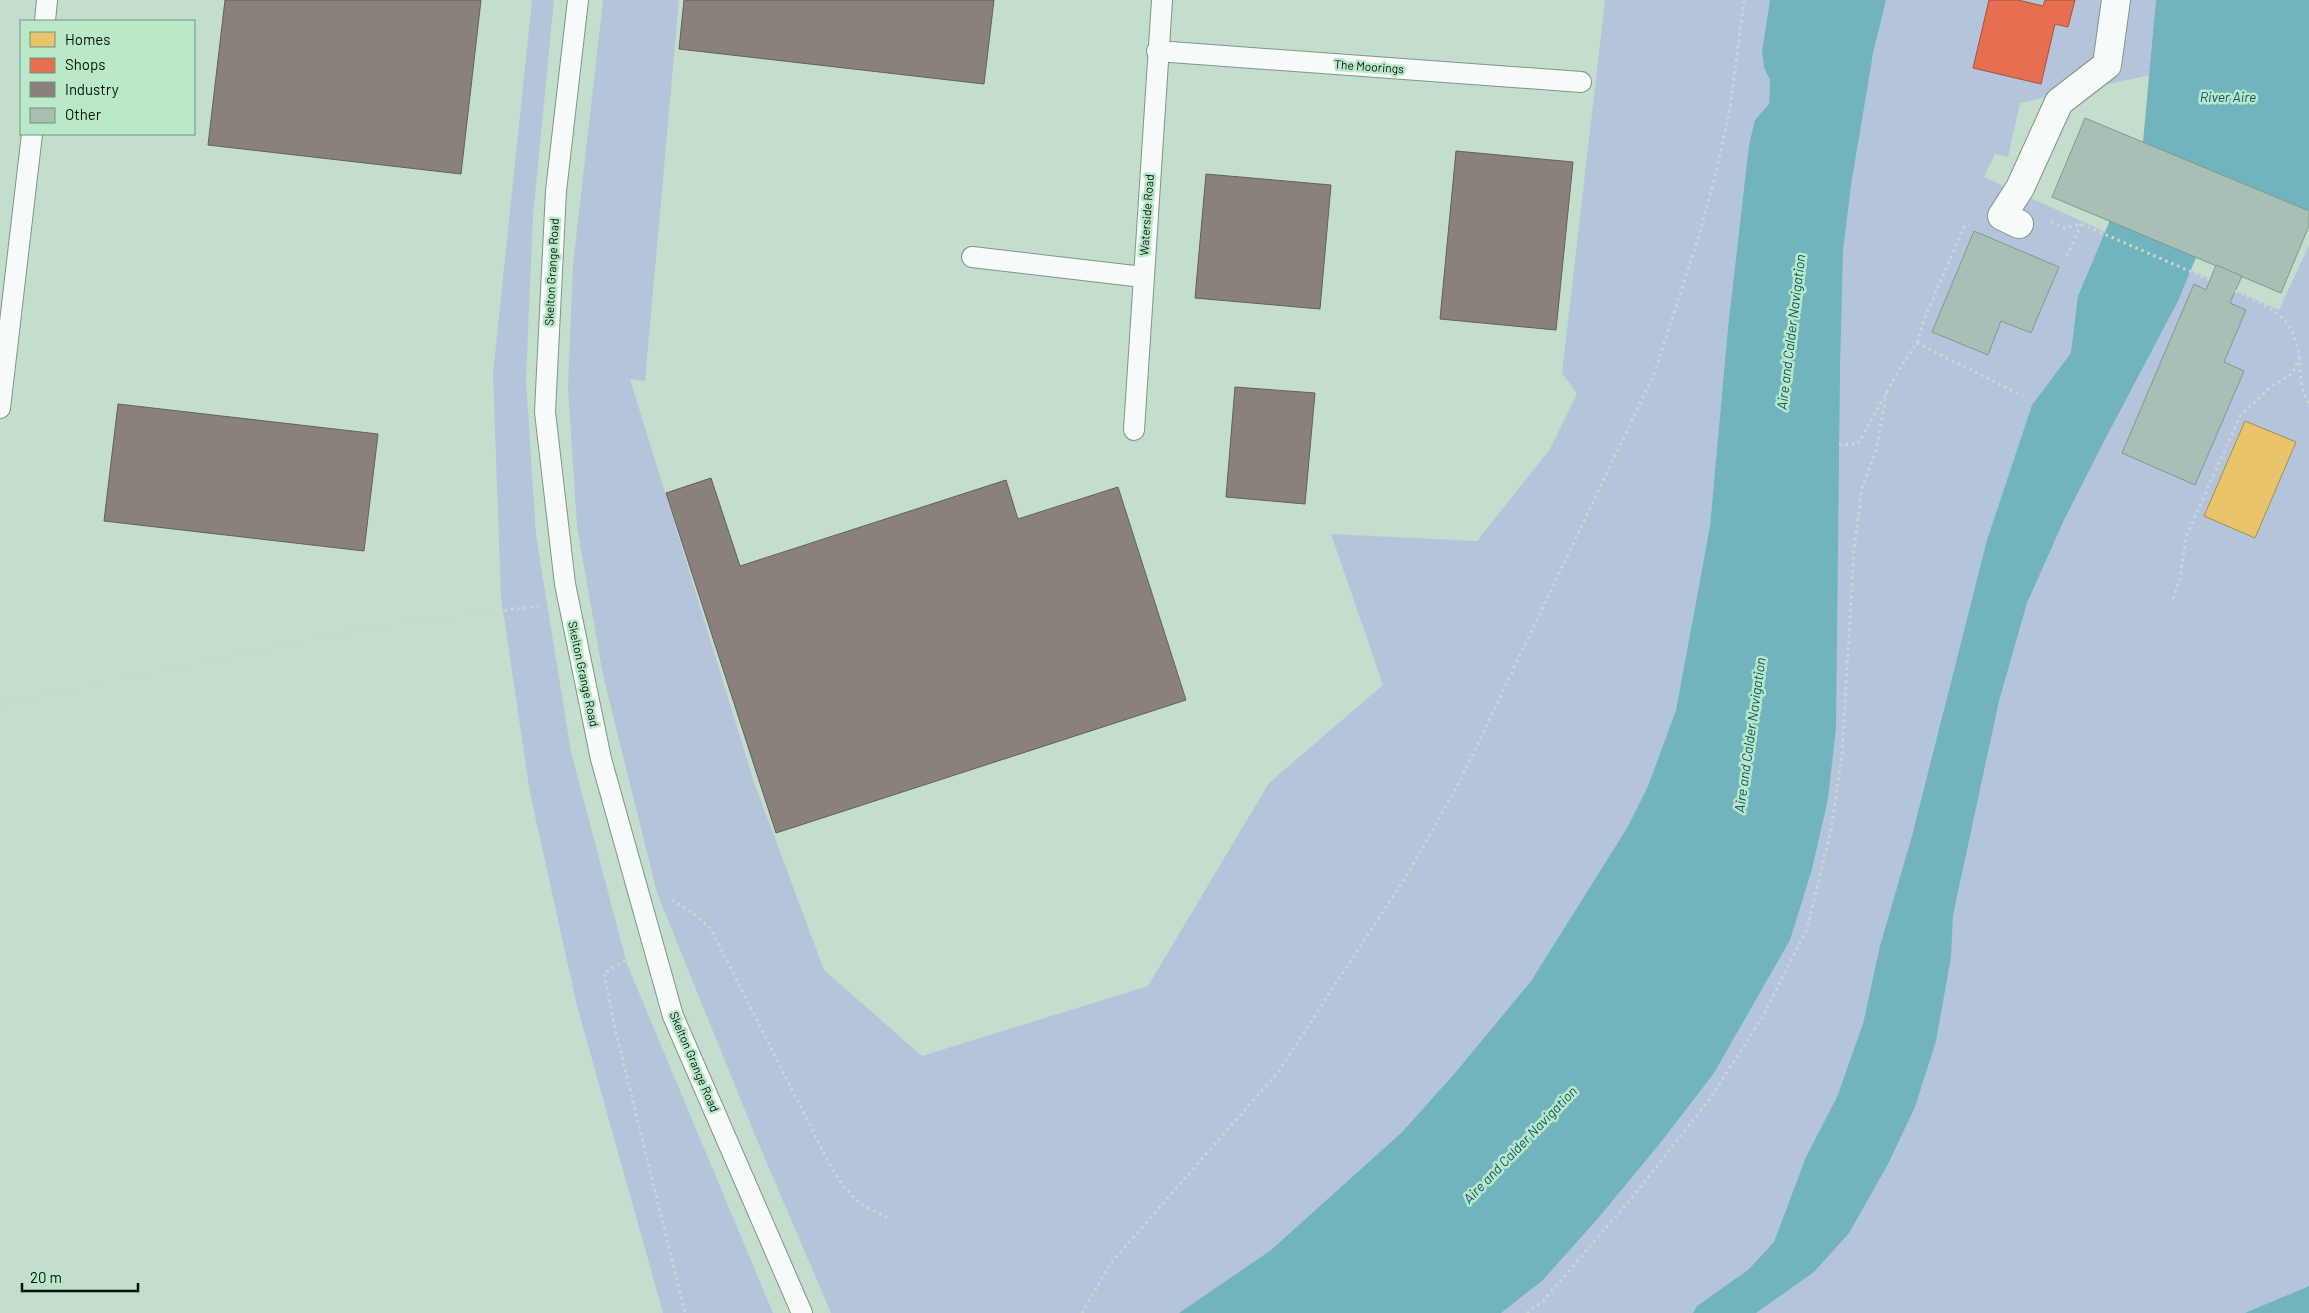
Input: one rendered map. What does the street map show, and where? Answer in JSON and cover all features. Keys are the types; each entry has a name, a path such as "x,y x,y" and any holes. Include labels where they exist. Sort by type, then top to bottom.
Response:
{"street":[{"path":"2010,220 2020,188 2059,102 2107,65 2116,0"}],"lane":[{"path":"44,20 47,0"},
{"name":"Skelton Grange Road","path":"578,0 556,192 545,412 569,603 601,759 673,1016 802,1313"},
{"name":"Waterside Road","path":"1134,430 1157,51 1162,0"},
{"name":"The Moorings","path":"1157,51 1581,82"},
{"path":"0,408 32,135"},
{"path":"972,257 1143,277"}],"path":[{"path":"1082,1313 1110,1264 1278,1072 1409,872 1461,779 1655,372 1700,232 1715,176 1730,109 1744,0"},
{"path":"1839,445 1858,444 1898,370 1917,343 1924,320 1964,227 2035,215 2066,228 2080,224 2210,280"},
{"path":"2067,256 2080,224"},
{"path":"2235,291 2271,308 2284,320 2295,336 2300,357 2301,379 2309,403"},
{"path":"1917,343 2024,396"},
{"path":"2173,599 2180,579 2186,537 2240,416 2272,386 2292,374 2300,357"},
{"path":"1527,1313 1543,1301 1630,1200 1708,1100 1763,1016 1807,929 1831,830 1842,754 1854,549 1862,488 1876,450 1887,391"},
{"path":"0,706 377,626 569,603"},
{"path":"667,895 692,912 710,929 813,1133 844,1187 861,1204 888,1218"},
{"path":"653,944 604,973 685,1313"}],"shaded area":[{"path":"532,0 554,0 533,216 526,379 536,535 571,752 627,964 773,1313 663,1313 577,1006 530,793 501,597 493,374"},
{"path":"603,0 679,0 645,381 630,379 754,782 824,970 922,1056 1148,986 1269,783 1383,685 1331,534 1477,541 1550,449 1577,394 1562,373 1605,0 1770,0 1762,51 1764,68 1770,80 1769,105 1762,112 1745,188 1740,221 1728,327 1710,526 1676,710 1648,786 1627,828 1531,981 1455,1073 1402,1132 1271,1250 1179,1313 831,1313 757,1140 657,893 603,675 577,527 568,387 573,265"},
{"path":"1886,0 2156,0 2150,75 2020,103 2008,157 1995,154 1984,177 2279,310 2309,245 2309,1286 2245,1313 1501,1313 1542,1281 1840,369 1843,251 1849,188 1865,93"}],"water":[{"name":"Aire and Calder Navigation","path":"1770,0 1886,0 1873,54 1851,185 1843,251 1836,728 1828,799 1812,869 1790,940 1714,1073 1661,1142 1600,1216 1542,1281 1501,1313 1179,1313 1271,1250 1402,1132 1455,1073 1531,981 1627,828 1648,786 1676,710 1710,526 1728,327 1749,145 1755,120 1769,104 1770,80 1764,68 1762,51"},
{"name":"River Aire","path":"2156,0 2309,0 2309,211 2229,178 2178,301 2064,520 2027,603 1999,701 1953,915 1951,957 1936,1041 1915,1107 1887,1166 1849,1233 1814,1272 1756,1313 1693,1313 1697,1306 1748,1270 1774,1242 1806,1157 1837,1097 1863,1024 1880,946 1912,836 1987,540 2032,405 2071,353 2078,296 2143,142"},
{"path":"2309,1286 2309,1313 2245,1313"}],"building: Homes":[{"path":"2245,421 2296,442 2255,538 2204,516"}],"building: Shops":[{"path":"1989,0 2018,0 2043,6 2045,0 2075,0 2068,27 2055,24 2041,84 1973,68"}],"building: Industry":[{"path":"225,0 481,0 461,174 208,145"},
{"path":"684,0 994,0 984,84 679,49"},
{"path":"1456,151 1573,162 1556,330 1440,319"},
{"path":"1206,174 1331,185 1320,309 1195,298"},
{"path":"1235,387 1315,393 1305,504 1226,497"},
{"path":"118,404 378,434 364,551 104,521"},
{"path":"711,478 740,566 1006,480 1018,519 1118,487 1186,700 776,833 666,493"}],"building: Other":[{"path":"2085,118 2309,211 2309,226 2281,293 2052,197"},
{"path":"1974,231 2059,267 2031,333 2001,321 1988,355 1932,332"},
{"path":"2216,265 2242,276 2230,303 2246,310 2224,362 2244,371 2195,485 2122,453 2194,284 2206,290"}]}
